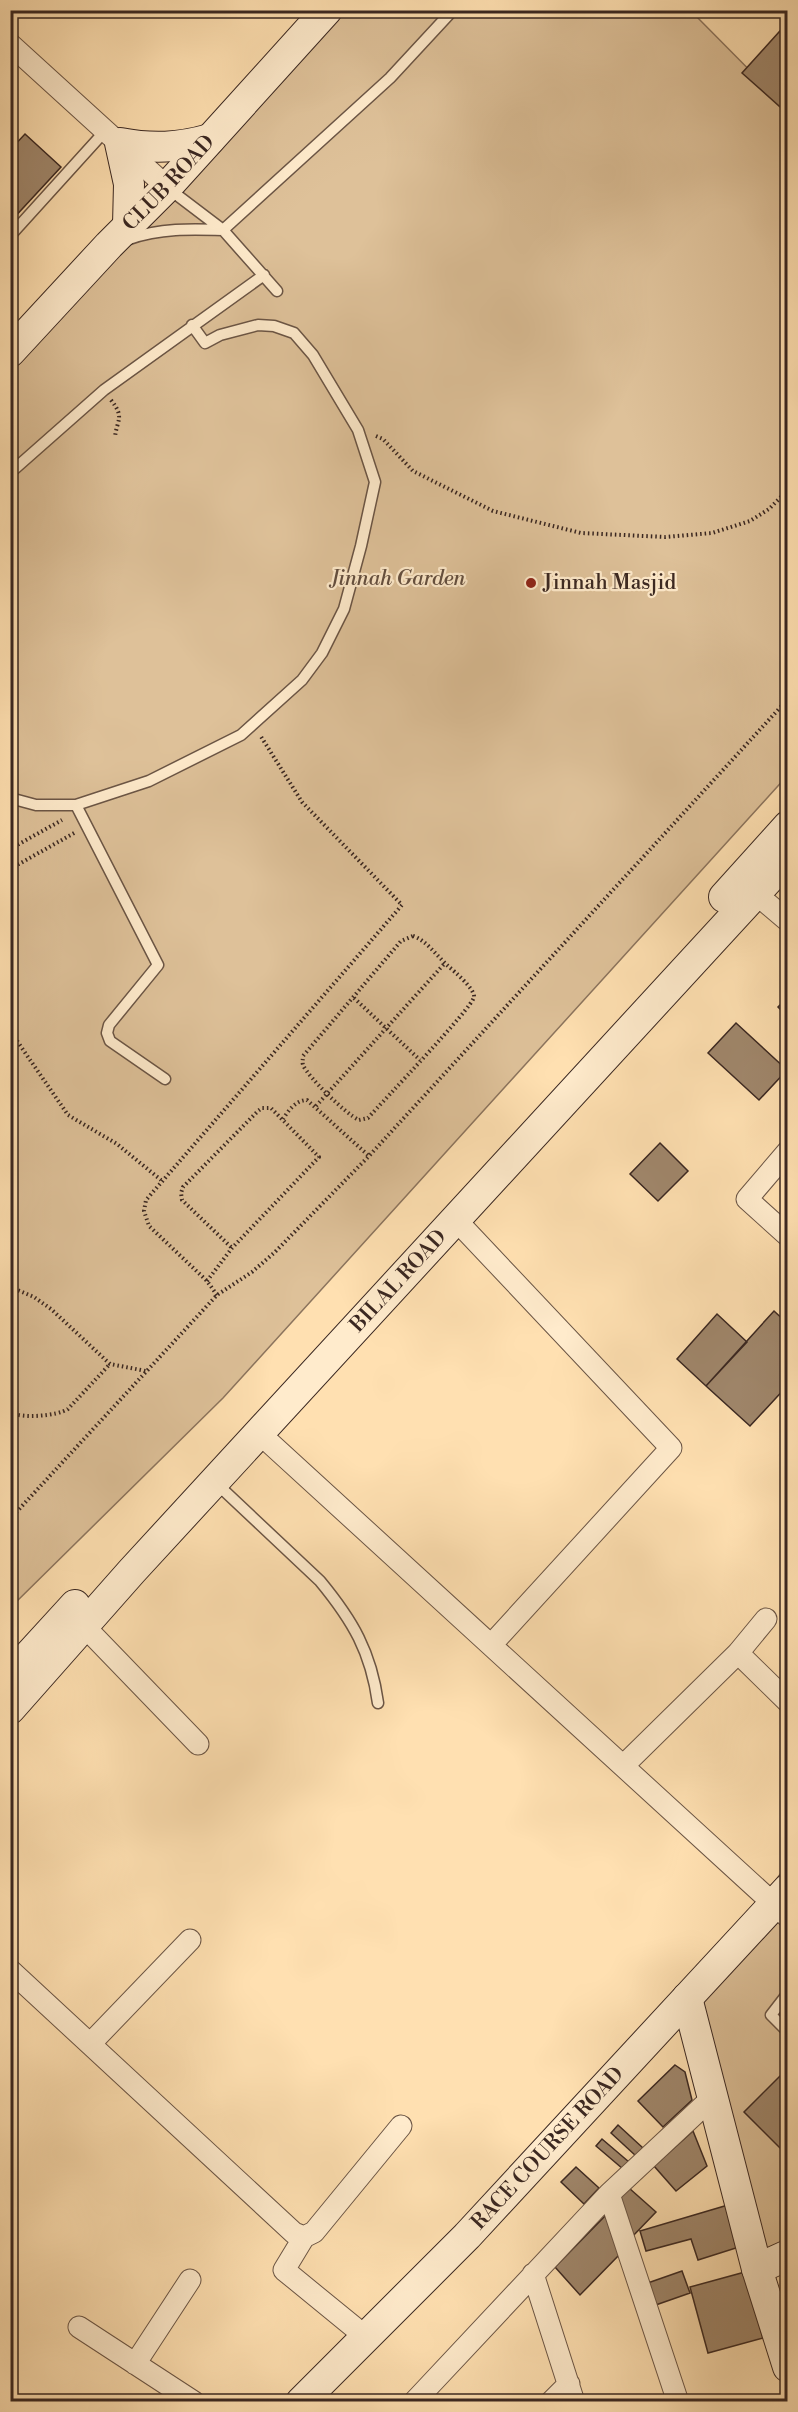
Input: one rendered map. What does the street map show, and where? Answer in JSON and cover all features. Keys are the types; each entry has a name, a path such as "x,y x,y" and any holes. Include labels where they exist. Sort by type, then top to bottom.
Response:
{"main road":[{"name":"CLUB ROAD","path":"10,352 118,235 167,187 327,10"},
{"path":"113,136 142,147 165,148 210,139"},
{"path":"113,136 129,184 118,235"},
{"name":"BILAL ROAD","path":"10,1676 788,826"},
{"name":"BILAL ROAD","path":"10,1708 214,1481 788,858"},
{"name":"RACE COURSE ROAD","path":"301,2402 467,2236 687,1998 783,1903"},
{"path":"687,1998 757,2269 788,2367"},
{"path":"757,2269 788,2255"}],"street":[{"path":"10,44 167,187"},
{"path":"755,893 788,921"},
{"path":"788,1151 747,1199 788,1236"},
{"path":"455,1219 671,1448 491,1645"},
{"path":"259,1433 623,1766 783,1903"},
{"path":"623,1766 738,1653 766,1619"},
{"path":"84,1626 198,1744"},
{"path":"738,1653 788,1702"},
{"path":"90,2044 190,1940"},
{"path":"10,1970 294,2233 304,2237"},
{"path":"414,2402 609,2194 713,2097"},
{"path":"366,2337 284,2270 304,2237 314,2232 401,2126"},
{"path":"609,2194 678,2402"},
{"path":"533,2274 572,2393 551,2402"},
{"path":"135,2364 190,2280"},
{"path":"79,2327 194,2402"}],"lane":[{"path":"118,235 140,235 187,229 223,230 390,78 453,10"},
{"path":"10,236 113,136"},
{"path":"167,187 223,230 277,291"},
{"path":"10,473 104,390 264,275"},
{"path":"10,798 36,805 77,808 149,781 241,735 303,680 322,653 344,609 375,482 358,430 314,355 294,333 274,326 258,325 220,335 205,343 192,325"},
{"path":"77,808 158,965 109,1024 107,1033 110,1041 165,1079"},
{"path":"214,1481 331,1594 365,1647 378,1703"},
{"path":"788,1993 771,2014 788,2032"}],"path":[{"path":"104,390 118,409 121,418 115,437"},
{"path":"358,430 383,439 413,471 493,511 581,533 665,537 712,533 750,521 769,509 788,490"},
{"path":"10,1520 217,1295 252,1272 274,1253 369,1156 788,699"},
{"path":"217,1295 207,1281 156,1233 146,1220 144,1211 146,1200 402,905 302,802 253,724"},
{"path":"10,849 77,808"},
{"path":"10,869 88,826"},
{"path":"417,937 445,963 473,991 475,996 472,1003 366,1120 355,1119 305,1068 303,1056 405,938 417,937"},
{"path":"316,1106 445,963"},
{"path":"354,998 420,1060"},
{"path":"10,1036 15,1038 68,1115 117,1144 161,1180"},
{"path":"283,1119 290,1109 302,1100 307,1100 369,1156"},
{"path":"207,1281 232,1248 319,1157 271,1108 262,1108 183,1187 181,1193 182,1200 232,1248"},
{"path":"10,1287 34,1297 51,1309 110,1364 146,1371"},
{"path":"10,1412 14,1415 62,1413 110,1364"}],"green space":[{"name":"Jinnah Garden","path":"332,11 691,11 787,108 787,776 223,1398 11,1607 11,367"},
{"path":"787,1865 787,2256 757,2269 688,1998"}],"building":[{"path":"788,22 788,114 742,73"},
{"path":"25,134 61,167 10,222 10,150"},
{"path":"788,997 788,1017 778,1007"},
{"path":"736,1023 787,1070 759,1100 708,1053"},
{"path":"660,1143 688,1171 658,1201 630,1174"},
{"path":"774,1311 788,1324 788,1385 750,1426 706,1386"},
{"path":"717,1314 747,1342 706,1386 677,1359"},
{"path":"675,2065 685,2072 692,2100 663,2127 638,2101"},
{"path":"788,2068 788,2156 744,2112"},
{"path":"618,2125 643,2148 636,2156 611,2133"},
{"path":"693,2131 707,2166 676,2191 654,2166"},
{"path":"602,2139 629,2162 623,2169 596,2146"},
{"path":"576,2167 599,2188 584,2204 561,2182"},
{"path":"629,2188 656,2212 630,2239 619,2198"},
{"path":"728,2205 739,2247 698,2260 691,2239 646,2251 640,2231"},
{"path":"607,2214 620,2254 580,2295 555,2267"},
{"path":"682,2271 690,2293 650,2307 642,2285"},
{"path":"745,2272 763,2338 708,2353 690,2287"}],"place":[{"name":"Jinnah Masjid","path":"531,583"}]}
